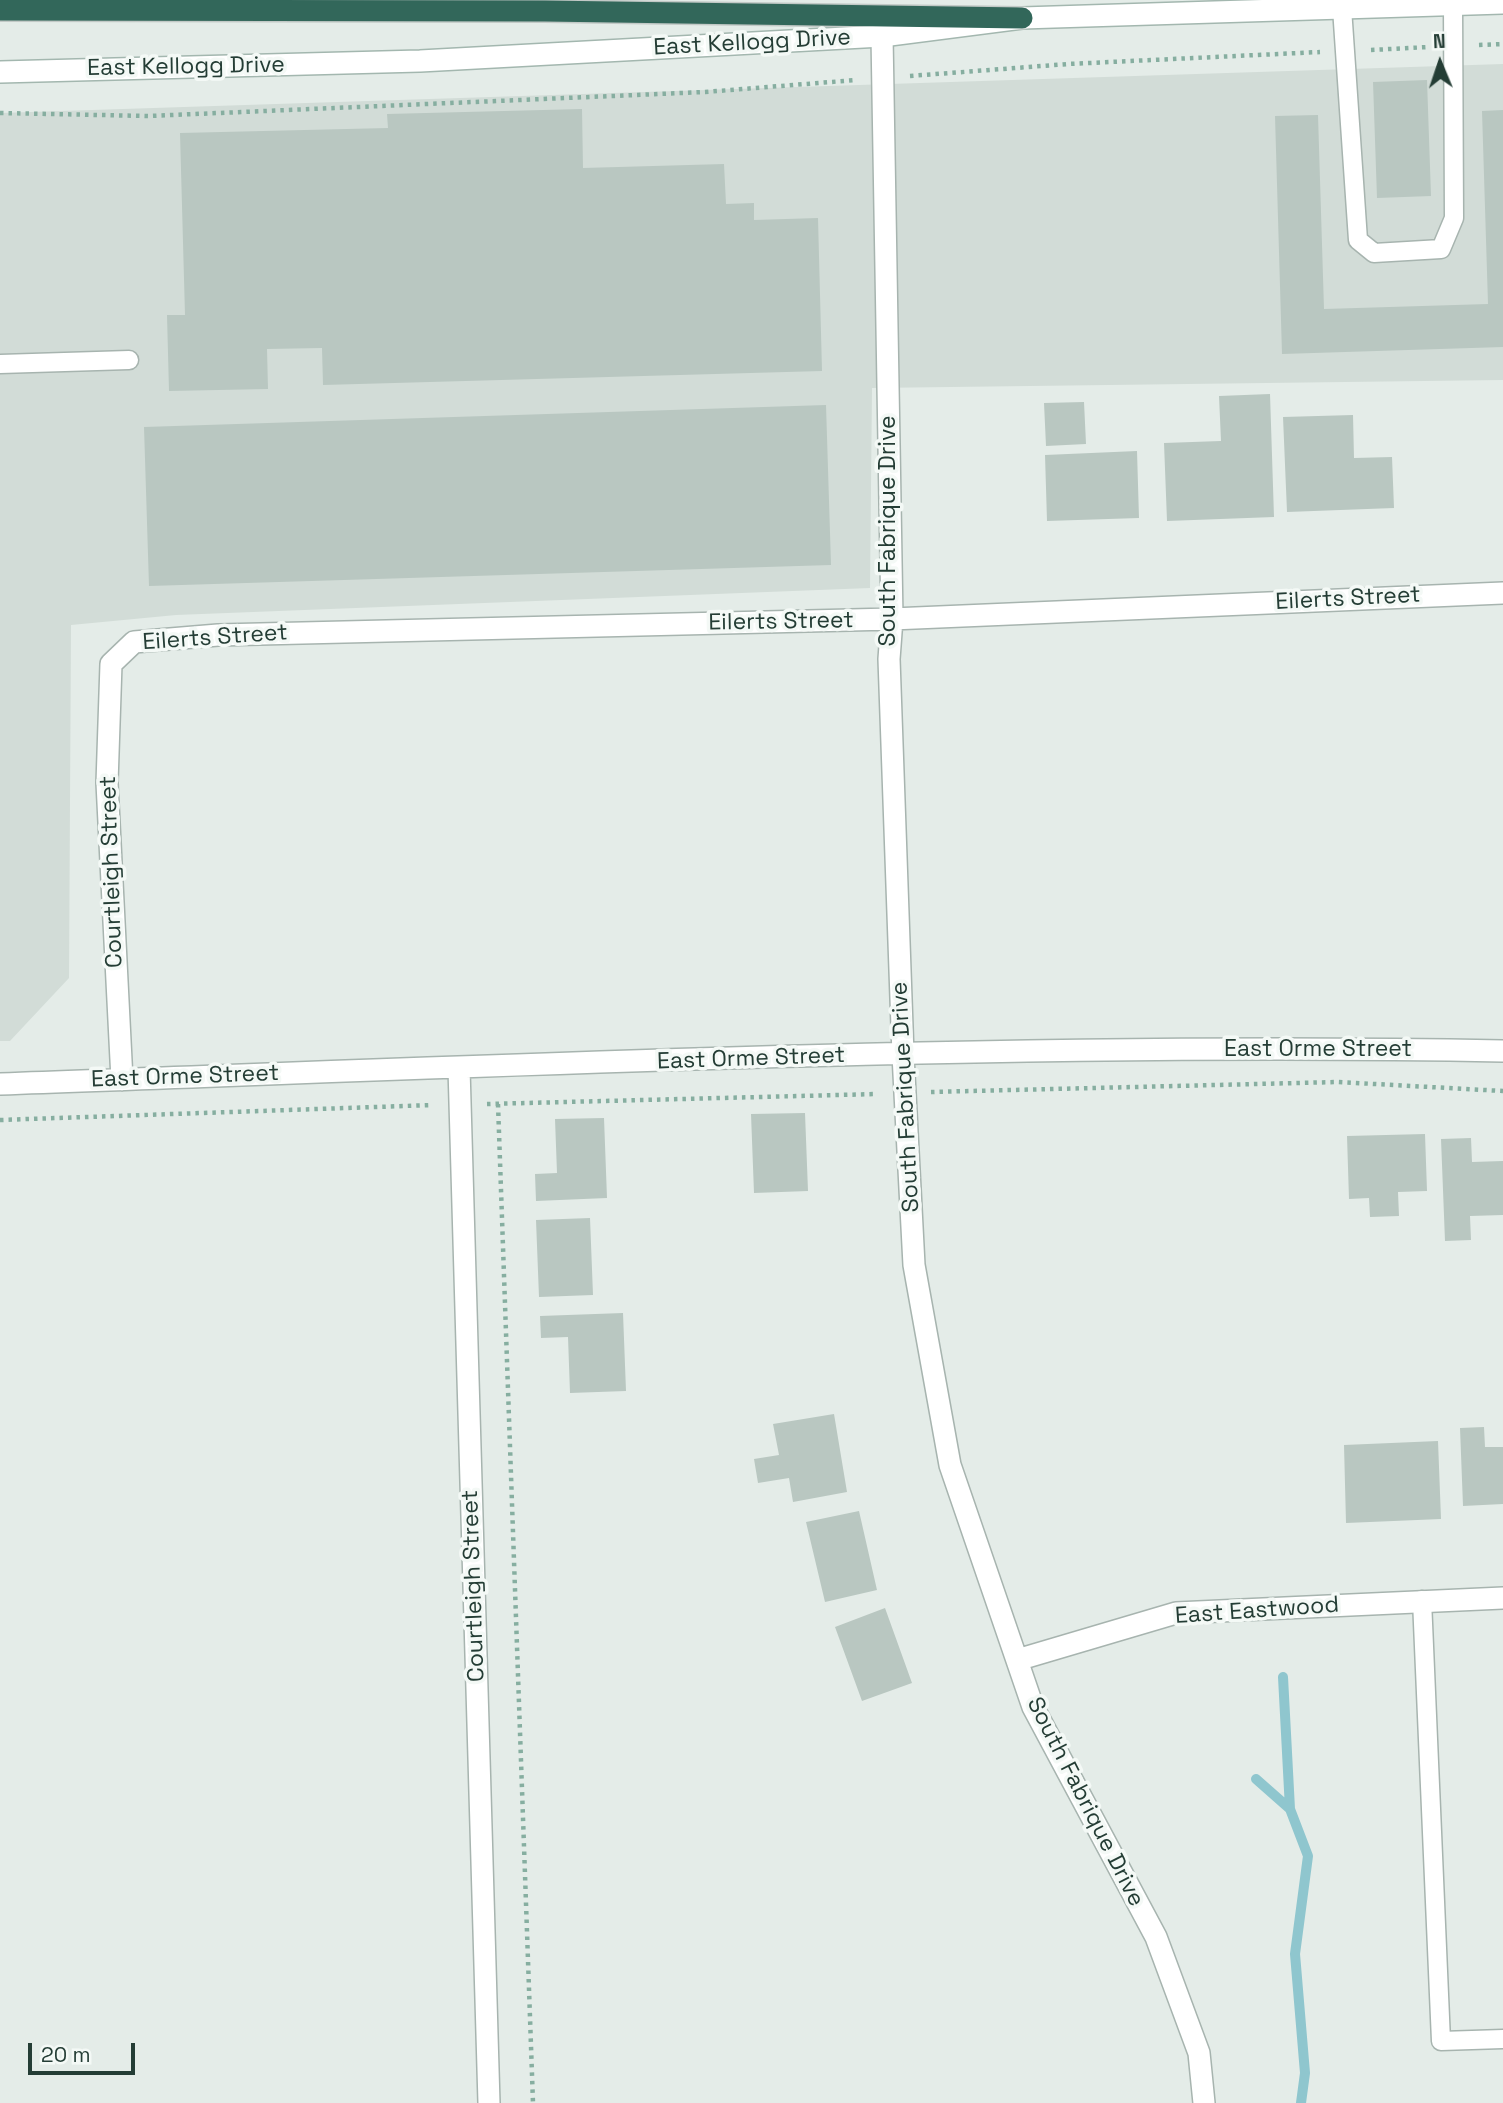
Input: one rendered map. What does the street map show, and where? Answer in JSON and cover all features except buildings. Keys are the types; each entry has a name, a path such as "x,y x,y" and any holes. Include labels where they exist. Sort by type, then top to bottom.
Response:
{"highway":[{"path":"0,10 545,11 1023,19"}],"street":[{"name":"East Kellogg Drive","path":"0,72 420,61 882,36 1023,19 1503,3"},
{"name":"South Fabrique Drive","path":"882,36 892,619 889,659 903,1055 914,1265 950,1465 1033,1707 1156,1937 1199,2053 1204,2103"},
{"name":"Eilerts Street","path":"111,664 134,642 218,635 892,619 1503,593"},
{"name":"Courtleigh Street","path":"111,664 107,783 122,1080"},
{"name":"East Orme Street","path":"0,1084 903,1055 1372,1049 1503,1051"},
{"name":"Courtleigh Street","path":"459,1068 489,2103"},
{"name":"East Eastwood","path":"1017,1660 1176,1614 1503,1598"}],"lane":[{"path":"1342,8 1358,240 1374,253 1441,249 1454,218 1453,5"},
{"path":"0,364 129,360"},
{"path":"1422,1600 1441,2041 1503,2039"}],"path":[{"path":"0,113 149,116 705,92 1068,64 1503,44"},
{"path":"0,1120 460,1104 1339,1082 1503,1091"},
{"path":"498,1104 533,2103"}],"shaded area":[{"path":"1503,64 1503,380 872,388 870,588 176,615 71,625 69,978 10,1041 0,1041 0,113"}],"waterway":[{"path":"1283,1677 1290,1809"},
{"path":"1256,1779 1290,1809 1308,1856 1295,1954 1305,2073 1301,2103"}]}
